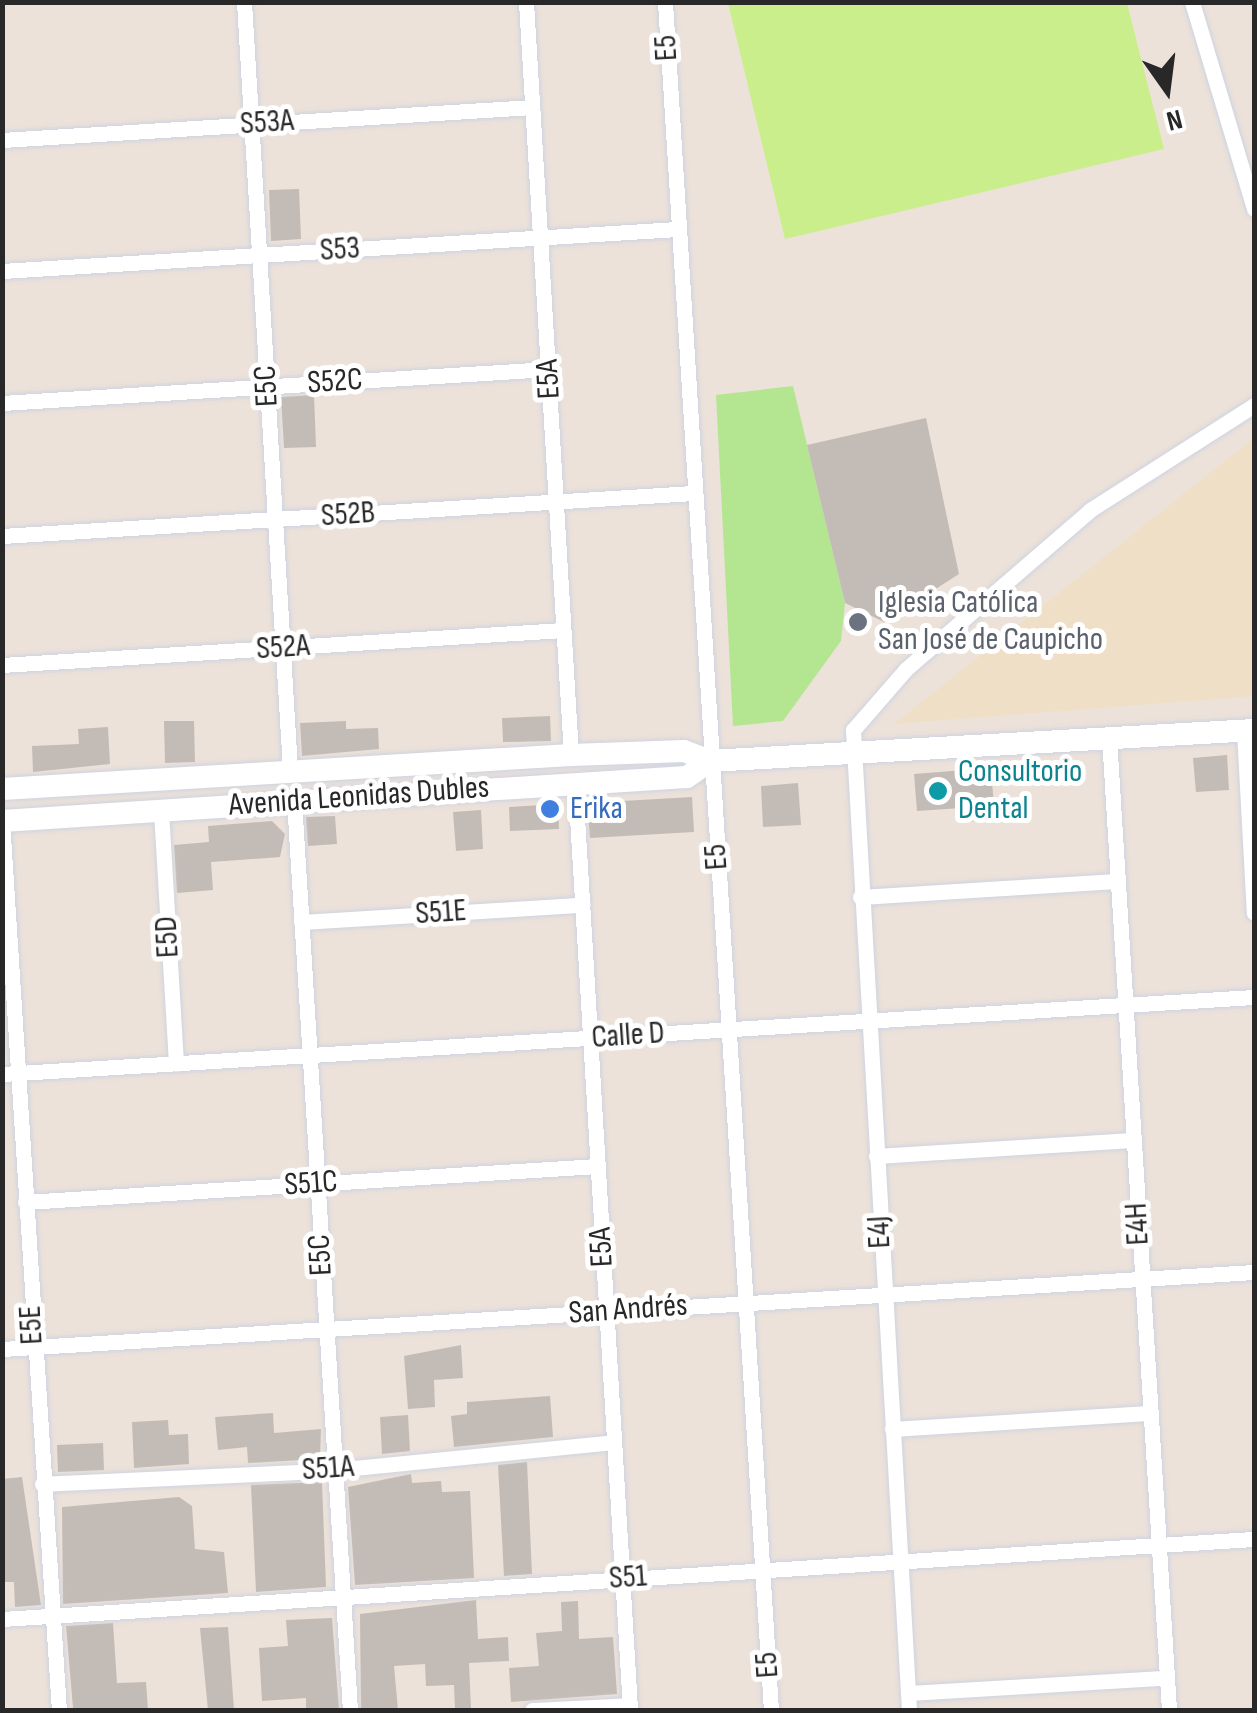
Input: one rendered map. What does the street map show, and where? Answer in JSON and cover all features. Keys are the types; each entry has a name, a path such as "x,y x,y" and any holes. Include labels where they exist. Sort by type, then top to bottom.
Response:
{"main road":[{"name":"Avenida Leonidas Dubles","path":"2,788 571,754 684,751 710,761 1249,730"},
{"name":"Avenida Leonidas Dubles","path":"2,820 687,778 710,761"}],"street":[{"name":"E5C","path":"244,2 290,769"},
{"name":"E5A","path":"526,2 571,754"},
{"name":"E5","path":"664,2 771,1710"},
{"path":"1192,2 1254,209"},
{"name":"S53A","path":"2,140 532,107"},
{"name":"S53","path":"2,270 678,229"},
{"name":"S52C","path":"2,403 548,369"},
{"path":"852,753 867,707 1061,534 1254,404"},
{"name":"S52B","path":"2,536 694,493"},
{"name":"S52A","path":"2,665 563,630"},
{"path":"1249,730 1254,913"},
{"name":"E4H","path":"1108,737 1168,1710"},
{"name":"E4J","path":"852,753 909,1710"},
{"name":"E5A","path":"575,783 630,1708"},
{"name":"E5C","path":"294,800 350,1710"},
{"name":"E5D","path":"161,810 176,1064"},
{"name":"E5E","path":"2,820 10,1074 25,1202 59,1710"},
{"path":"860,897 1117,881"},
{"name":"S51E","path":"301,922 582,905"},
{"name":"Calle D","path":"10,1074 1254,997"},
{"path":"876,1156 1132,1140"},
{"name":"S51C","path":"25,1202 598,1166"},
{"name":"San Andrés","path":"2,1349 1254,1272"},
{"path":"892,1429 1149,1413"},
{"name":"S51A","path":"42,1484 334,1470 614,1442"},
{"name":"S51","path":"2,1620 1254,1539"},
{"path":"908,1693 1164,1678"},
{"path":"532,1710 630,1708"}],"shaded area":[{"path":"1254,438 1254,696 894,724"}],"green space":[{"path":"728,3 1127,3 1164,149 785,239"},
{"path":"793,386 845,603 841,641 783,721 733,726 716,395"}],"building":[{"path":"299,189 301,239 271,241 269,190"},
{"path":"314,395 316,447 284,448 281,397"},
{"path":"926,418 959,574 884,622 845,603 807,445"},
{"path":"550,716 551,741 503,742 502,718"},
{"path":"164,721 194,721 195,762 165,763"},
{"path":"346,721 346,729 378,728 379,749 302,756 300,723"},
{"path":"108,727 110,764 33,772 32,746 79,744 78,729"},
{"path":"1227,755 1229,790 1196,792 1193,758"},
{"path":"991,768 995,820 962,822 961,808 917,811 914,774"},
{"path":"798,783 801,825 763,827 761,786"},
{"path":"692,797 694,832 590,838 587,803"},
{"path":"558,804 559,829 510,831 509,807"},
{"path":"481,810 483,849 456,851 453,812"},
{"path":"335,816 337,844 308,846 306,817"},
{"path":"272,821 285,834 280,857 211,862 213,890 177,893 174,845 209,842 208,826"},
{"path":"461,1345 463,1378 434,1380 435,1407 408,1409 404,1356"},
{"path":"550,1396 553,1437 454,1447 451,1416 467,1414 467,1402"},
{"path":"273,1413 274,1433 321,1429 320,1459 248,1463 247,1447 218,1450 215,1417"},
{"path":"408,1415 410,1451 382,1454 380,1417"},
{"path":"168,1420 169,1435 188,1434 189,1464 134,1468 132,1422"},
{"path":"103,1443 104,1470 58,1472 57,1445"},
{"path":"527,1462 532,1574 504,1576 498,1465"},
{"path":"411,1474 412,1483 441,1481 442,1492 470,1491 474,1578 355,1585 348,1487"},
{"path":"22,1477 41,1605 15,1607 14,1582 2,1582 3,1479"},
{"path":"322,1482 326,1587 256,1592 251,1485"},
{"path":"179,1497 192,1506 195,1549 224,1552 228,1593 63,1604 62,1507"},
{"path":"476,1600 478,1639 508,1637 509,1661 469,1663 471,1708 455,1709 454,1685 426,1686 425,1664 394,1666 398,1710 361,1710 360,1614"},
{"path":"578,1601 579,1639 613,1637 617,1694 511,1702 509,1668 539,1666 536,1633 562,1631 561,1602"},
{"path":"332,1618 339,1710 306,1710 306,1698 262,1701 259,1648 288,1646 286,1620"},
{"path":"113,1623 117,1683 146,1682 148,1710 73,1708 66,1626"},
{"path":"228,1627 234,1710 208,1710 200,1628"}],"place":[{"name":"Iglesia Católica San José de Caupicho","path":"858,622"},
{"name":"Consultorio Dental","path":"938,791"},
{"name":"Erika","path":"550,809"}]}
